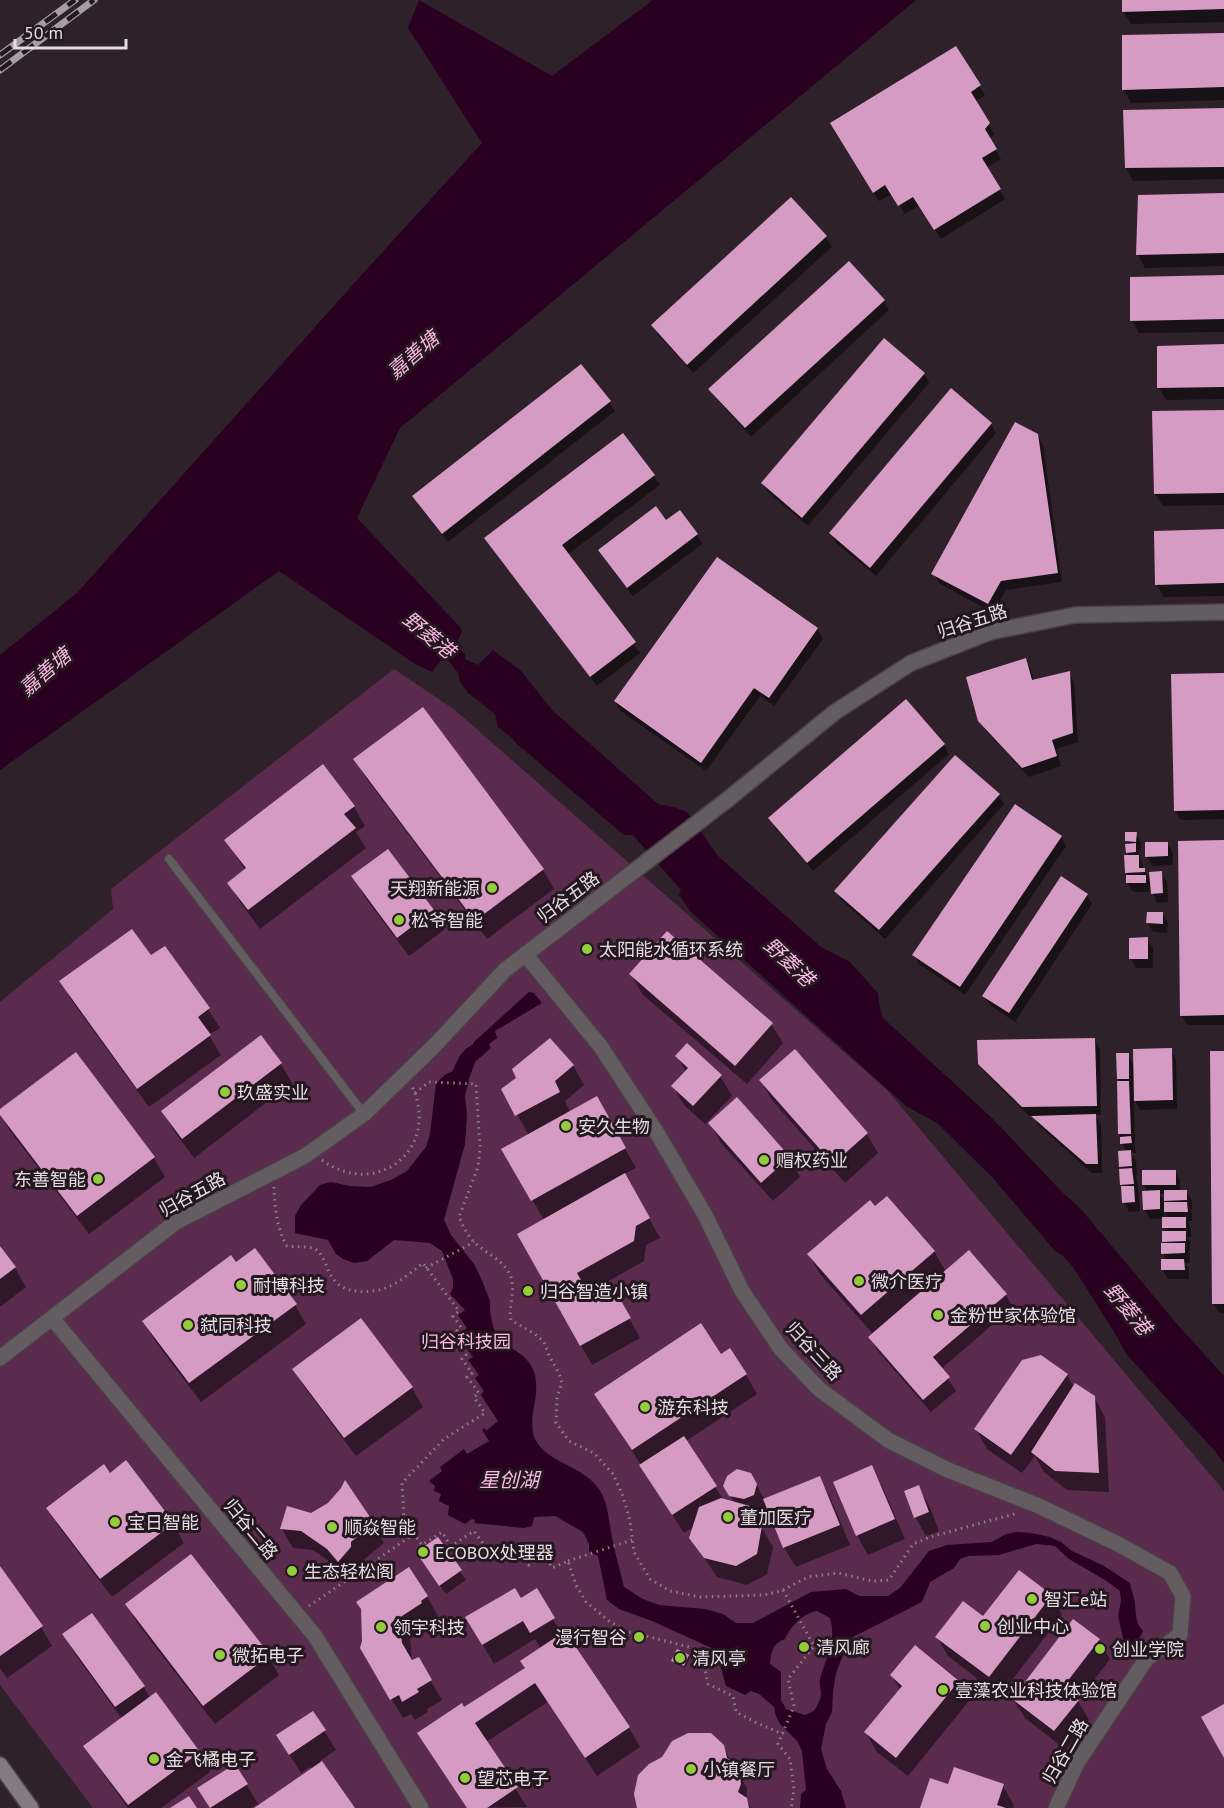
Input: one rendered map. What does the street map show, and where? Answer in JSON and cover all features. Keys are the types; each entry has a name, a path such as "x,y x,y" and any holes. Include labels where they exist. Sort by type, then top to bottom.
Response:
{"street":[{"name":"归谷五路","path":"0,1358 176,1222 305,1156 364,1114 435,1045 505,970 606,894 835,712 911,663 990,632 1075,615 1224,612"},
{"name":"归谷三路","path":"525,954 601,1047 657,1133 705,1215 742,1291 781,1349 819,1389 888,1440 948,1470 1039,1506 1118,1544 1170,1573 1183,1596 1180,1635"},
{"name":"归谷二路","path":"52,1318 315,1636 421,1808"},
{"name":"归谷二路","path":"1056,1808 1077,1763 1147,1658 1180,1635"},
{"path":"0,1765 31,1808"}],"lane":[{"path":"169,859 364,1114"}],"path":[{"path":"318,1157 334,1169 354,1175 371,1175 387,1170 401,1160 412,1147 421,1115 418,1099 405,1075"},
{"path":"415,1093 429,1082 476,1084 480,1148 478,1167 459,1217 474,1242 500,1262 511,1275 511,1320 544,1342 559,1372 562,1383 557,1398 556,1423 569,1441 594,1453 613,1474 623,1496 630,1521 634,1552 650,1579 670,1591 699,1597 765,1595 783,1590 808,1577 838,1573 872,1581 889,1580 913,1544 1039,1506"},
{"path":"274,1172 275,1211 280,1235 287,1246 315,1249 322,1256 326,1269 334,1281 349,1291 370,1291 387,1287 423,1263 459,1311 453,1316 461,1327 456,1331 463,1341 459,1344 466,1355 462,1359 472,1373 467,1377 479,1393 474,1397 485,1413 444,1439 402,1483 404,1518 422,1545 442,1532 451,1546 474,1531 492,1556 502,1549 509,1561 522,1553 529,1565 544,1555 552,1568 632,1540"},
{"path":"426,1268 474,1242"},
{"path":"297,1615 414,1534"},
{"path":"568,1561 576,1585 586,1602 609,1621 626,1631 700,1650 708,1684 733,1696 736,1712 783,1734"},
{"path":"783,1590 814,1647 788,1679 794,1707 777,1744 790,1759 794,1789 791,1808"}],"green space":[{"name":"归谷科技园","path":"394,669 455,710 887,1090 1224,1491 1224,1808 93,1808 0,1685 0,1002 113,909 111,889"}],"water":[{"path":"419,0 552,76 653,0 916,0 400,428 357,518 460,627 462,632 455,646 465,654 465,659 478,665 493,650 521,671 553,711 658,804 688,813 718,856 821,947 850,962 878,993 883,1018 992,1118 1080,1208 1177,1324 1224,1376 1224,1463 1127,1355 1073,1267 1055,1251 992,1177 937,1123 906,1106 690,911 679,895 681,890 633,835 624,835 498,727 495,714 468,693 459,680 459,674 447,659 442,659 432,672 415,664 279,571 0,770 0,655 78,592 482,143 408,28"},
{"name":"星创湖","path":"529,992 534,993 542,1003 495,1031 497,1038 489,1044 491,1048 475,1062 465,1096 467,1115 465,1144 444,1220 451,1235 474,1264 481,1278 490,1301 493,1326 499,1342 519,1353 532,1366 536,1383 532,1423 535,1439 547,1453 592,1481 602,1494 624,1587 643,1599 659,1605 705,1609 723,1614 736,1623 753,1623 811,1592 846,1589 859,1596 888,1596 900,1588 929,1551 947,1545 992,1542 1006,1534 1017,1532 1031,1533 1061,1542 1072,1551 1104,1566 1130,1583 1135,1600 1137,1621 1143,1631 1140,1637 1125,1646 1118,1616 1120,1591 1069,1559 1055,1546 1036,1544 999,1555 968,1556 960,1559 954,1568 930,1582 922,1602 849,1639 836,1673 832,1712 826,1724 821,1749 827,1769 841,1791 846,1808 800,1808 801,1794 806,1790 802,1751 798,1742 780,1724 774,1707 759,1694 751,1691 745,1695 726,1686 716,1650 619,1609 607,1600 598,1556 589,1552 589,1544 583,1532 555,1516 534,1517 532,1526 524,1528 474,1523 475,1520 472,1519 465,1524 448,1515 449,1506 439,1501 441,1494 434,1491 435,1486 429,1481 442,1471 440,1467 464,1449 467,1454 489,1441 482,1430 485,1428 486,1431 498,1421 481,1395 484,1391 475,1378 479,1375 468,1360 473,1357 464,1345 470,1341 463,1331 467,1328 458,1315 465,1310 450,1294 453,1279 442,1251 430,1243 394,1240 367,1261 354,1263 336,1254 328,1240 295,1233 295,1216 301,1205 320,1185 331,1182 370,1187 391,1180 407,1171 426,1147 430,1134 436,1083 453,1071 460,1056","holes":["817,1611 830,1618 832,1635 820,1679 819,1703 814,1711 805,1715 786,1709 781,1700 781,1672 770,1664 773,1648 785,1639 794,1625 807,1614"]}],"building":[{"path":"1122,0 1224,0 1224,9 1122,12"},
{"path":"1224,33 1224,87 1122,90 1122,35"},
{"path":"956,46 981,85 971,92 990,123 985,129 997,149 982,158 1001,189 934,230 913,197 898,206 885,185 873,193 830,123"},
{"path":"1224,108 1224,167 1125,168 1123,110"},
{"path":"1224,193 1224,253 1136,255 1138,195"},
{"path":"791,197 827,236 687,365 651,325"},
{"path":"849,261 885,300 745,428 708,389"},
{"path":"1224,275 1224,319 1130,321 1130,277"},
{"path":"884,338 925,373 802,518 761,483"},
{"path":"1224,344 1224,387 1157,388 1157,346"},
{"path":"581,364 611,401 442,534 412,496"},
{"path":"951,388 992,423 870,568 829,533"},
{"path":"1224,410 1224,493 1154,494 1152,411"},
{"path":"1015,422 1038,434 1058,573 1001,581 988,604 931,574"},
{"path":"623,433 655,475 562,545 636,642 590,677 484,538"},
{"path":"656,506 666,520 680,510 698,534 627,588 598,550"},
{"path":"1224,529 1224,583 1155,585 1154,531"},
{"path":"717,557 818,628 769,698 754,688 701,763 614,701"},
{"path":"1026,658 1032,680 1070,671 1073,733 1052,740 1057,756 1022,768 978,721 966,677"},
{"path":"1224,673 1224,810 1174,811 1171,674"},
{"path":"906,699 945,744 807,863 768,818"},
{"path":"423,707 544,869 475,921 353,759"},
{"path":"955,755 1000,794 879,930 834,891"},
{"path":"323,764 355,806 344,814 356,828 248,910 227,883 246,868 224,840"},
{"path":"1015,804 1062,836 960,987 912,955"},
{"path":"1125,832 1137,832 1136,842 1125,841"},
{"path":"1224,840 1224,1015 1180,1016 1178,841"},
{"path":"1145,842 1168,842 1168,856 1145,857"},
{"path":"1136,843 1136,852 1126,853 1125,844"},
{"path":"388,849 434,910 397,938 351,876"},
{"path":"1124,855 1139,855 1139,868 1145,868 1145,872 1125,873"},
{"path":"1162,871 1163,893 1151,894 1149,872"},
{"path":"1126,875 1146,875 1146,883 1126,883"},
{"path":"1061,876 1088,894 1009,1013 982,996"},
{"path":"1147,912 1163,912 1163,924 1146,923"},
{"path":"132,929 151,955 165,946 210,1008 198,1017 211,1035 137,1089 59,981"},
{"path":"667,931 773,1023 735,1066 629,974"},
{"path":"1148,937 1148,959 1129,959 1129,938"},
{"path":"261,1035 282,1063 182,1139 161,1111"},
{"path":"550,1038 574,1065 555,1081 560,1092 515,1116 501,1089 516,1078 512,1069"},
{"path":"1095,1038 1097,1106 1022,1107 978,1064 977,1040"},
{"path":"687,1043 722,1075 693,1106 671,1086 688,1068 675,1056"},
{"path":"1172,1048 1173,1100 1134,1101 1133,1049"},
{"path":"795,1049 868,1133 833,1164 759,1080"},
{"path":"1210,1051 1224,1051 1224,1304 1212,1304"},
{"path":"76,1052 155,1157 77,1216 0,1115 0,1109"},
{"path":"1116,1053 1129,1053 1129,1079 1117,1079"},
{"path":"1117,1081 1129,1081 1131,1134 1118,1134"},
{"path":"597,1096 626,1148 531,1201 501,1149"},
{"path":"737,1097 790,1157 761,1183 708,1123"},
{"path":"1096,1114 1098,1164 1086,1164 1031,1116"},
{"path":"1131,1136 1132,1143 1120,1144 1120,1137"},
{"path":"1131,1150 1132,1166 1119,1167 1118,1151"},
{"path":"1132,1168 1134,1184 1120,1185 1119,1169"},
{"path":"1142,1170 1176,1170 1176,1185 1142,1185"},
{"path":"625,1173 650,1218 636,1226 634,1241 577,1273 586,1289 592,1285 616,1292 631,1318 580,1346 517,1234"},
{"path":"1121,1186 1134,1186 1135,1202 1122,1203"},
{"path":"1160,1190 1160,1209 1143,1210 1142,1191"},
{"path":"1164,1190 1187,1190 1187,1200 1164,1201"},
{"path":"887,1196 935,1251 861,1315 807,1254 870,1200 875,1206"},
{"path":"1164,1202 1187,1202 1188,1212 1164,1212"},
{"path":"1162,1217 1186,1217 1186,1228 1162,1228"},
{"path":"1162,1231 1186,1231 1186,1241 1162,1242"},
{"path":"1161,1243 1185,1243 1185,1253 1161,1254"},
{"path":"0,1246 16,1267 0,1279"},
{"path":"255,1248 297,1304 189,1383 142,1321 231,1255 236,1262"},
{"name":"金粉世家体验馆","path":"969,1250 1007,1294 933,1357 950,1377 923,1400 868,1337"},
{"path":"1161,1259 1184,1259 1185,1270 1161,1270"},
{"path":"361,1318 413,1387 344,1438 292,1369"},
{"path":"701,1323 721,1354 730,1348 747,1374 632,1450 594,1394"},
{"path":"1041,1355 1068,1374 1011,1455 974,1429 1022,1360"},
{"path":"1075,1383 1095,1396 1099,1473 1055,1471 1031,1452"},
{"path":"684,1436 717,1486 672,1515 639,1465"},
{"path":"126,1460 174,1523 100,1579 46,1508 104,1464 110,1473"},
{"path":"872,1465 895,1519 856,1536 833,1482"},
{"path":"737,1469 751,1473 757,1484 754,1495 744,1499 729,1496 723,1486 727,1476"},
{"path":"820,1476 840,1525 783,1548 763,1499"},
{"path":"345,1480 374,1523 351,1542 351,1547 338,1562 327,1549 301,1531 280,1529 287,1506 311,1513 328,1503"},
{"path":"919,1485 929,1512 914,1518 904,1491"},
{"path":"721,1498 750,1506 762,1526 757,1554 736,1566 704,1558 689,1538 699,1507"},
{"path":"438,1537 462,1570 439,1586 416,1552"},
{"path":"191,1554 270,1655 203,1706 125,1604"},
{"path":"0,1566 43,1626 0,1656"},
{"path":"409,1567 428,1596 421,1601 422,1603 399,1618 402,1643 412,1660 419,1657 432,1680 417,1689 419,1692 402,1702 399,1695 390,1700 360,1648 362,1641 361,1609 356,1602"},
{"name":"创业中心","path":"1019,1570 1052,1595 989,1677 935,1637 963,1601 983,1616"},
{"path":"515,1588 521,1598 537,1588 555,1618 530,1633 523,1621 482,1645 465,1617"},
{"path":"92,1613 145,1686 115,1707 62,1634"},
{"name":"创业中心","path":"1073,1619 1100,1639 1063,1687 1079,1700 1054,1731 1012,1699"},
{"path":"565,1631 630,1727 585,1758 535,1683 475,1723 518,1787 487,1808 467,1808 417,1733 462,1703 464,1707 525,1668 520,1661"},
{"path":"915,1645 959,1681 896,1758 864,1732 902,1686 890,1675"},
{"name":"清风亭","path":"677,1649 689,1655 684,1666 671,1661"},
{"path":"156,1692 200,1752 128,1805 83,1746"},
{"path":"1224,1704 1224,1758 1201,1717"},
{"path":"313,1711 326,1730 289,1755 276,1735"},
{"name":"小镇餐厅","path":"688,1733 711,1733 724,1745 727,1758 735,1764 740,1773 741,1784 738,1792 747,1798 749,1808 637,1808 634,1794 638,1775 649,1764 662,1757 672,1741"},
{"path":"322,1761 355,1808 254,1808"},
{"path":"235,1764 248,1784 210,1808 197,1788"},
{"path":"954,1767 1004,1784 997,1805 1006,1808 920,1808 930,1778 948,1784"},
{"path":"189,1796 197,1808 170,1808"}],"railway":[{"path":"0,55 75,0"},
{"path":"0,70 94,0"}],"place":[{"name":"天翔新能源","path":"492,888"},
{"name":"松爷智能","path":"399,920"},
{"name":"太阳能水循环系统","path":"587,949"},
{"name":"玖盛实业","path":"225,1092"},
{"name":"安久生物","path":"566,1126"},
{"name":"赗权药业","path":"764,1160"},
{"name":"东善智能","path":"98,1179"},
{"name":"微介医疗","path":"859,1281"},
{"name":"耐博科技","path":"241,1285"},
{"name":"归谷智造小镇","path":"528,1291"},
{"name":"金粉世家体验馆","path":"938,1315"},
{"name":"弑同科技","path":"188,1325"},
{"name":"游东科技","path":"645,1407"},
{"name":"董加医疗","path":"728,1517"},
{"name":"宝日智能","path":"115,1522"},
{"name":"顺焱智能","path":"332,1527"},
{"name":"ECOBOX处理器","path":"423,1552"},
{"name":"生态轻松阁","path":"292,1571"},
{"name":"智汇e站","path":"1032,1599"},
{"name":"创业中心","path":"985,1626"},
{"name":"领宇科技","path":"381,1627"},
{"name":"漫行智谷","path":"639,1637"},
{"name":"清风廊","path":"804,1647"},
{"name":"创业学院","path":"1100,1649"},
{"name":"微拓电子","path":"220,1655"},
{"name":"清风亭","path":"680,1658"},
{"name":"壹藻农业科技体验馆","path":"943,1690"},
{"name":"金飞橘电子","path":"154,1759"},
{"name":"小镇餐厅","path":"691,1769"},
{"name":"望芯电子","path":"465,1778"}],"water label":[{"name":"嘉善塘","path":"413,355"},
{"name":"野菱港","path":"429,635"},
{"name":"嘉善塘","path":"45,672"},
{"name":"野菱港","path":"789,962"},
{"name":"野菱港","path":"1128,1309"}]}
